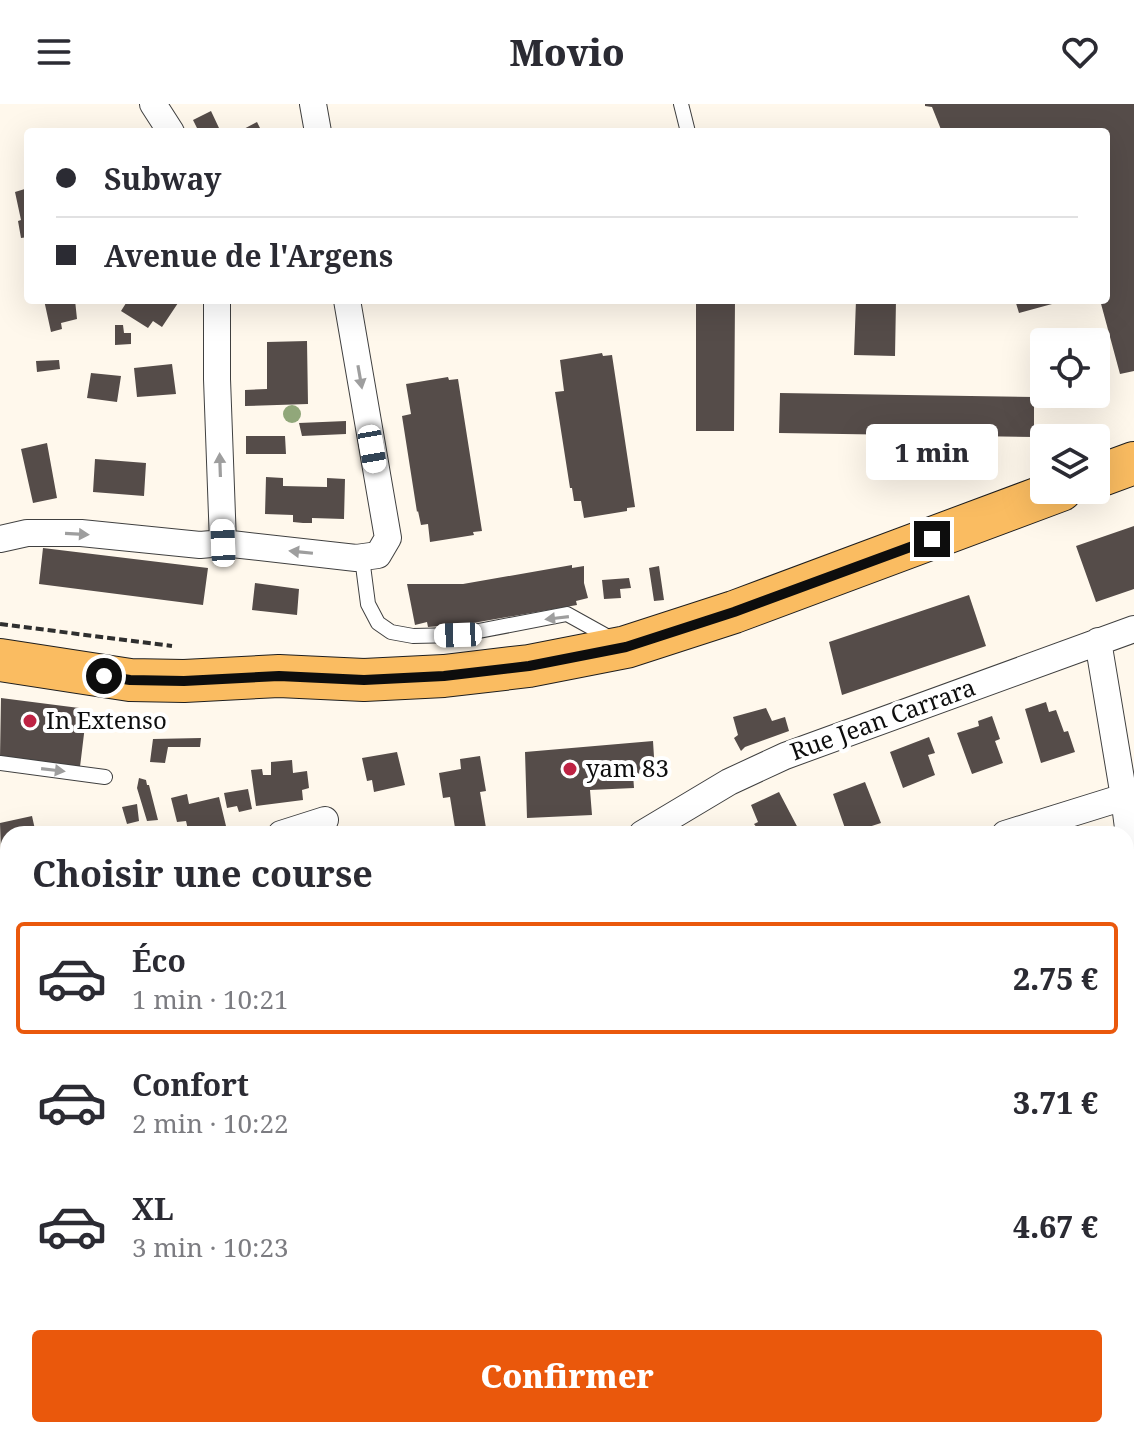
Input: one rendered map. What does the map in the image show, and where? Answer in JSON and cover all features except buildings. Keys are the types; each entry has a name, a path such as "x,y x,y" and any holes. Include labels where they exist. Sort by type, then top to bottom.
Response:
{"main road":[{"path":"1110,472 1134,463"},
{"path":"0,660 130,680 184,681 279,676 364,680 444,676 529,666 626,647 734,612 1030,502"},
{"path":"0,631 279,676"}],"street":[{"path":"153,104 168,128"},
{"path":"313,104 317,128"},
{"path":"217,304 223,543"},
{"path":"0,539 27,533 81,533 370,557 388,538 348,304"},
{"name":"Rue Jean Carrara","path":"655,826 729,782 785,756 1134,629"},
{"path":"1098,641 1128,826"},
{"path":"1031,826 1124,797"},
{"path":"306,826 325,820"}],"lane":[{"path":"681,104 687,128"},
{"path":"370,557 368,604 378,623 391,632 413,636 458,635 567,614 626,647"},
{"path":"0,763 105,777"}],"place":[{"name":"In Extenso","path":"30,721"},
{"name":"yam 83","path":"570,769"}],"route":[{"path":"104,676 184,681 279,676 364,680 444,676 529,666 626,647 734,612 932,539"}]}
